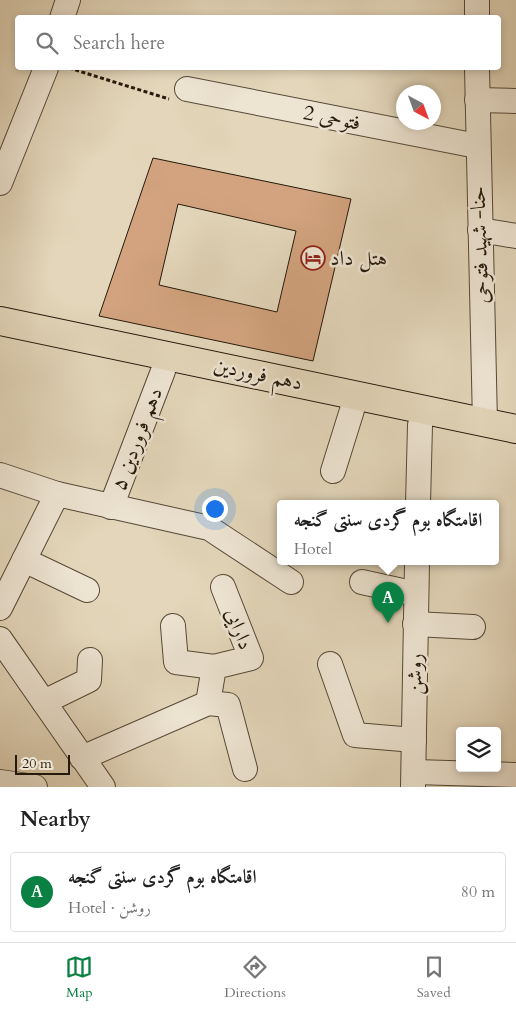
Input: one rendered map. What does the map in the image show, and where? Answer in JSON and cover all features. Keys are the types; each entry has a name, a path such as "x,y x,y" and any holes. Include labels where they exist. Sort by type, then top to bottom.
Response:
{"main road":[{"name":"دهم فروردین","path":"0,320 516,429"},
{"name":"دهم فروردین","path":"0,340 163,371 516,446"}],"street":[{"path":"63,15 68,0"},
{"path":"477,0 477,15"},
{"path":"0,183 45,70"},
{"name":"حنا- شهید فتوحی","path":"477,70 477,146 485,422"},
{"name":"فتوحی 2","path":"187,89 477,146"},
{"path":"477,100 516,101"},
{"path":"480,230 516,236"},
{"name":"دهم فروردین ۵","path":"111,507 163,371"},
{"path":"333,471 352,410"},
{"path":"418,500 420,425"},
{"path":"0,475 57,494 209,528 291,582"},
{"path":"0,608 57,494"},
{"path":"24,560 87,590"},
{"name":"روشن","path":"413,779 417,565"},
{"path":"362,582 416,594"},
{"name":"دارایی","path":"208,703 214,667 251,658 223,587"},
{"path":"415,624 473,627"},
{"path":"173,626 176,662 214,667"},
{"path":"0,641 82,758 96,787"},
{"path":"44,702 89,680 90,660"},
{"path":"330,664 355,735 414,740"},
{"path":"82,758 208,703 228,705 245,769"},
{"path":"413,779 516,774"},
{"path":"0,782 35,787"}],"path":[{"path":"75,70 175,101 187,89"}],"building":[{"name":"هتل داد","path":"153,158 351,199 313,361 99,316","holes":["178,204 296,231 277,312 159,285"]}],"place":[{"name":"هتل داد","path":"313,258"},
{"name":"اقامتگاه بوم گردی سنتی گنجه","path":"388,623"}]}
